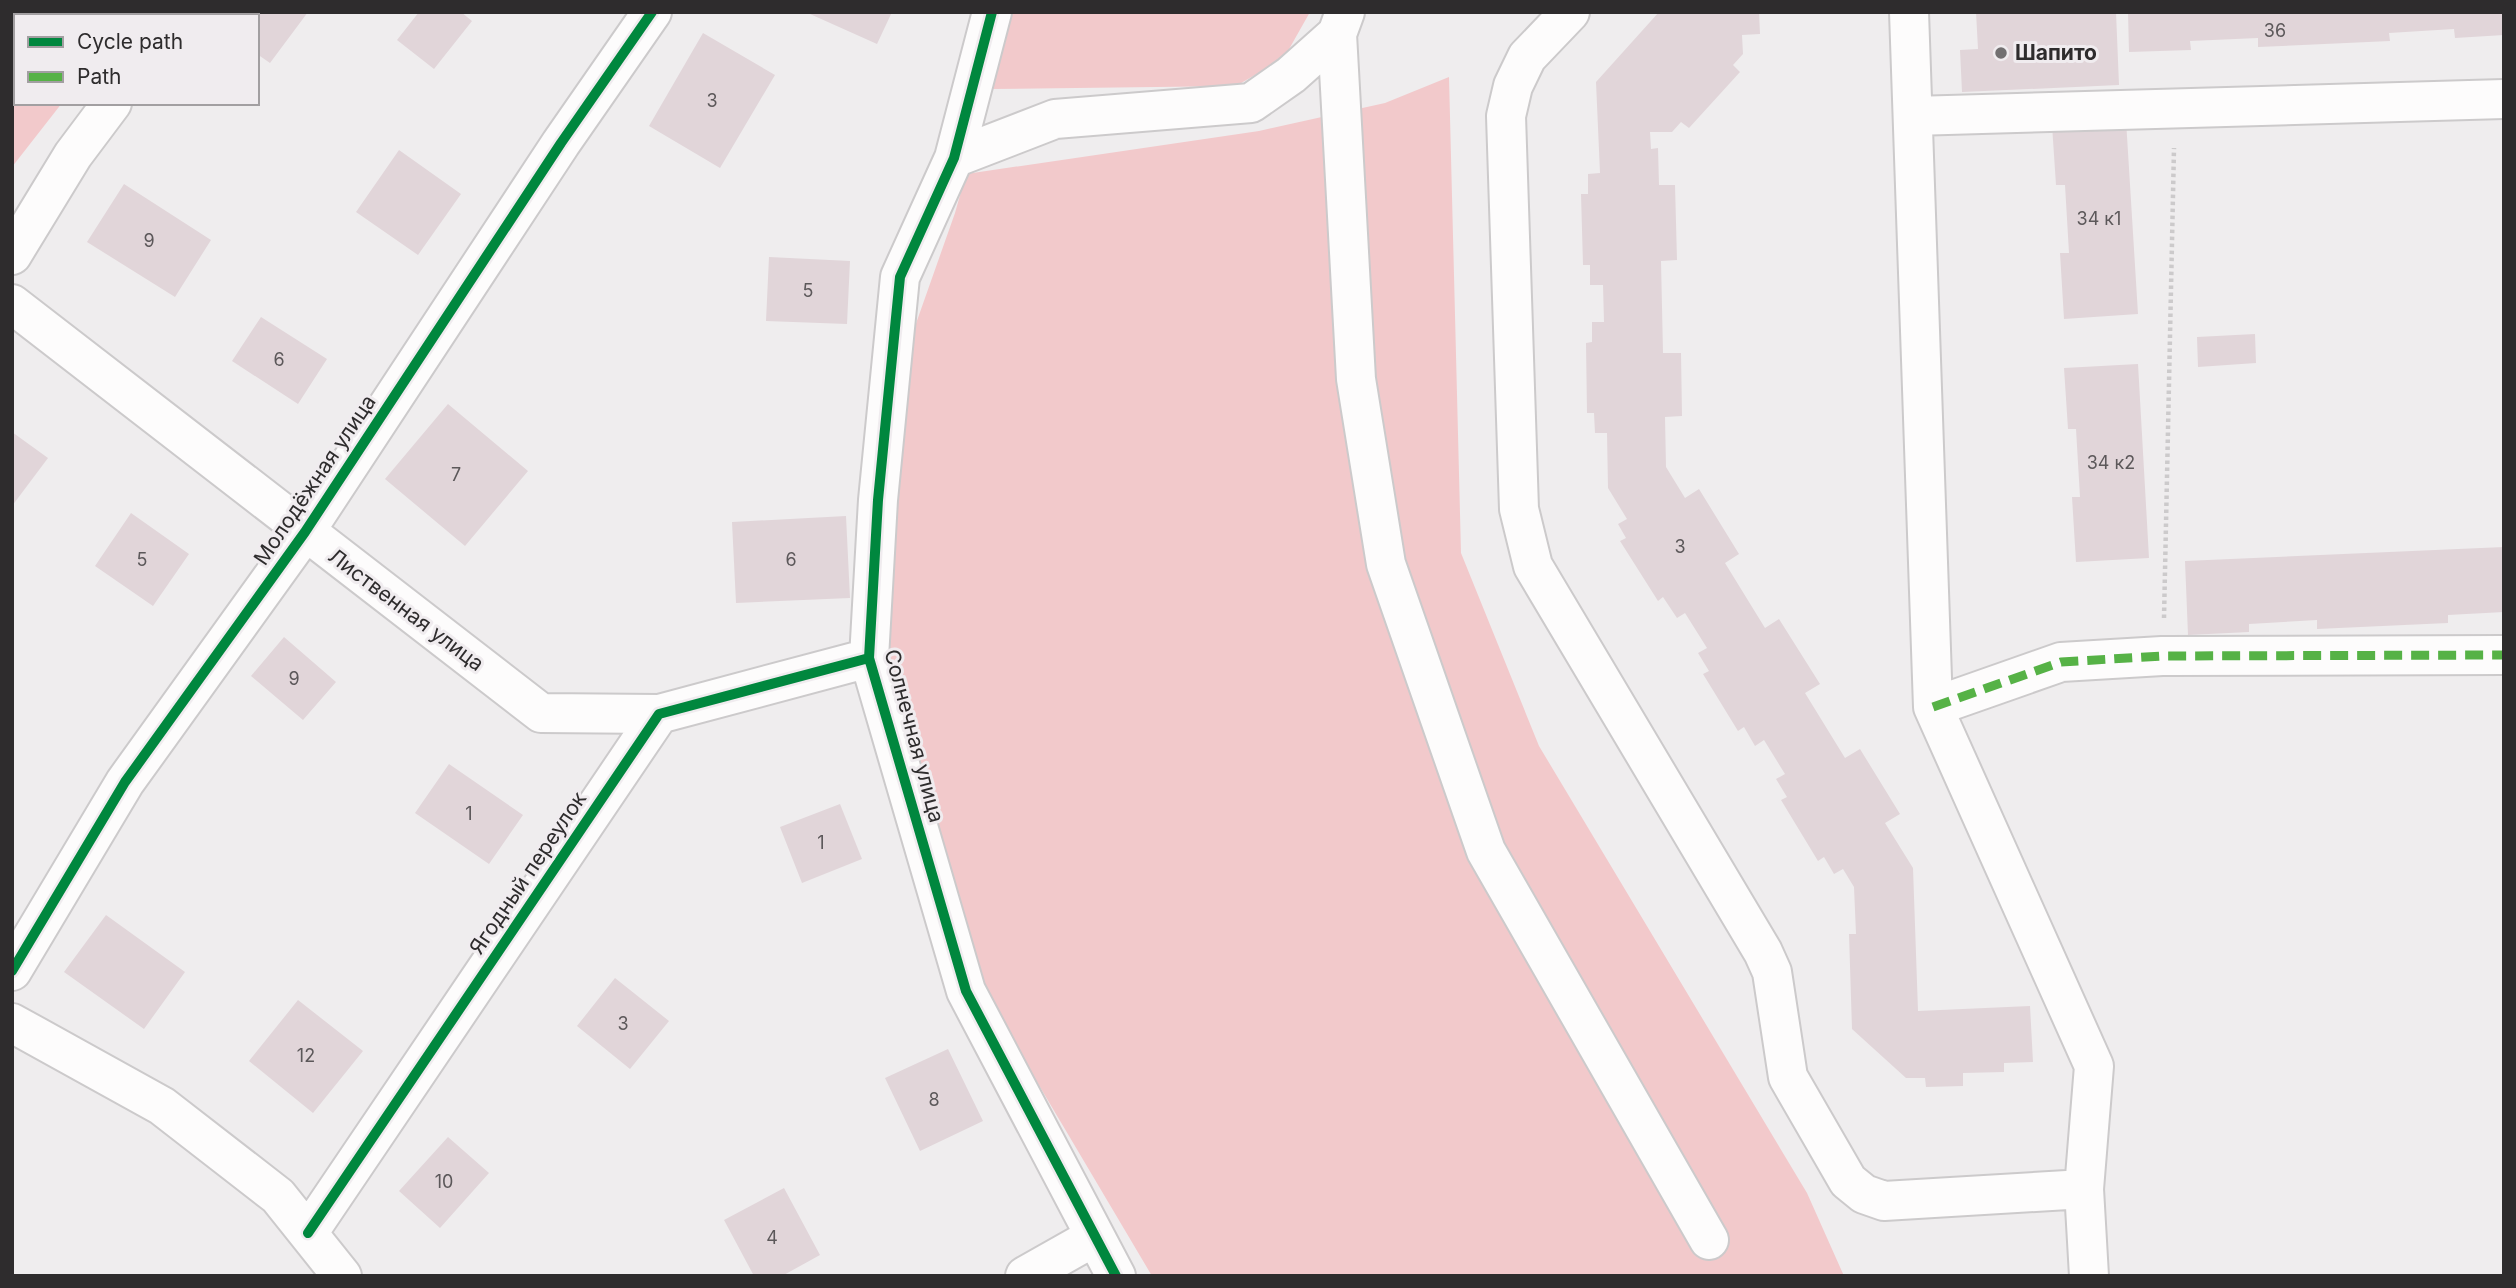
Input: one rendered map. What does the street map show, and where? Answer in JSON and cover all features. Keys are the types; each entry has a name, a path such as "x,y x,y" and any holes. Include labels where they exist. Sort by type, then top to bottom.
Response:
{"street":[{"name":"Молодёжная улица","path":"12,971 125,782 304,532 561,143 652,12"},
{"name":"Солнечная улица","path":"992,12 954,158 900,277 878,500 869,658 967,991 1116,1276"},
{"path":"1570,12 1527,57 1513,86 1506,116 1519,509 1533,566 1763,951 1772,972 1788,1077 1848,1181 1864,1194 1884,1201 2084,1189"},
{"path":"1909,12 1933,708 2094,1066 2084,1189 2089,1276"},
{"path":"954,158 1055,119 1251,103 1291,75 1341,23"},
{"path":"1341,23 1356,379 1386,564 1486,851 1709,1240"},
{"path":"1913,116 2504,99"},
{"path":"12,255 73,155 110,105"},
{"name":"Лиственная улица","path":"12,304 541,713 659,714"},
{"path":"1933,708 2061,662 2162,656 2504,655"},
{"path":"659,714 869,658"},
{"name":"Ягодный переулок","path":"308,1233 659,714"},
{"path":"12,1023 162,1107 278,1196 342,1276"},
{"path":"1026,1276 1094,1237"}],"path":[{"path":"2162,656 2175,108"}],"shaded area":[{"path":"12,12 133,12 14,14 14,105 60,105 12,167"},
{"path":"1011,12 1310,12 1284,58 1236,86 990,89"},
{"path":"1449,77 1461,553 1539,746 1807,1193 1844,1276 1152,1276 989,1001 887,679 907,349 966,174 1259,131 1385,103"}],"building":[{"path":"308,12 270,63 259,55 259,14 231,14"},
{"path":"419,12 461,12 472,21 434,69 397,40"},
{"path":"892,12 877,44 810,14"},
{"path":"1659,12 1759,12 1760,34 1742,35 1743,54 1733,65 1740,72 1689,128 1681,122 1672,132 1650,132 1651,149 1658,148 1659,185 1675,185 1677,260 1661,261 1663,353 1681,353 1682,416 1665,417 1666,467 1685,498 1699,489 1739,554 1725,563 1765,628 1779,619 1820,684 1805,693 1845,758 1860,749 1900,814 1885,823 1913,868 1918,1011 2030,1006 2033,1062 2004,1063 2004,1072 1963,1073 1963,1086 1926,1087 1925,1078 1906,1078 1852,1029 1849,934 1856,934 1854,887 1843,869 1834,874 1824,857 1818,861 1781,800 1787,797 1776,779 1785,774 1764,740 1755,746 1744,727 1738,731 1703,674 1709,671 1698,653 1707,648 1685,613 1677,618 1663,597 1658,601 1620,541 1626,538 1618,524 1627,519 1608,488 1607,433 1595,433 1594,413 1587,413 1586,343 1592,342 1592,322 1604,322 1603,285 1590,285 1590,265 1583,265 1581,194 1588,194 1588,174 1600,173 1596,82"},
{"path":"1976,12 2116,12 2119,85 1962,92 1960,50 1978,49"},
{"path":"2128,12 2504,12 2504,35 2455,38 2454,29 2389,33 2390,41 2258,47 2258,38 2190,41 2191,50 2129,52"},
{"path":"703,33 775,75 720,168 649,126"},
{"path":"2126,120 2138,314 2064,319 2060,253 2069,253 2065,185 2056,185 2052,125"},
{"path":"399,150 461,194 418,255 356,212"},
{"path":"124,184 211,240 175,297 87,242"},
{"path":"769,257 850,261 847,324 766,321"},
{"path":"261,317 327,359 298,404 232,361"},
{"path":"2255,334 2256,363 2198,367 2197,337"},
{"path":"2138,364 2149,558 2076,562 2072,497 2080,497 2076,429 2068,429 2064,368"},
{"path":"448,404 528,471 465,546 385,479"},
{"path":"12,432 48,458 12,506"},
{"path":"131,513 189,554 153,606 95,566"},
{"path":"846,516 850,598 736,603 732,522"},
{"path":"2504,547 2504,612 2448,615 2448,623 2317,629 2317,620 2249,624 2249,632 2188,635 2185,561"},
{"path":"284,637 336,682 303,720 251,676"},
{"path":"449,764 523,815 489,864 415,813"},
{"path":"840,804 862,859 802,883 780,827"},
{"path":"106,915 185,972 144,1029 64,972"},
{"path":"615,978 669,1021 630,1069 577,1026"},
{"path":"298,1000 363,1051 313,1113 249,1061"},
{"path":"948,1049 983,1121 920,1151 885,1078"},
{"path":"448,1137 489,1173 440,1228 399,1191"},
{"path":"784,1188 820,1255 782,1276 754,1276 724,1220"}],"marked path":[{"path":"1933,707 2061,662 2162,656 2504,655"}],"cycle path":[{"path":"12,971 125,782 305,532 561,143 652,12"},
{"path":"992,12 954,158 900,277 878,500 869,658 966,991 1116,1276"},
{"path":"308,1233 659,714 869,658"}],"place":[{"name":"Шапито","path":"2001,53"}]}
